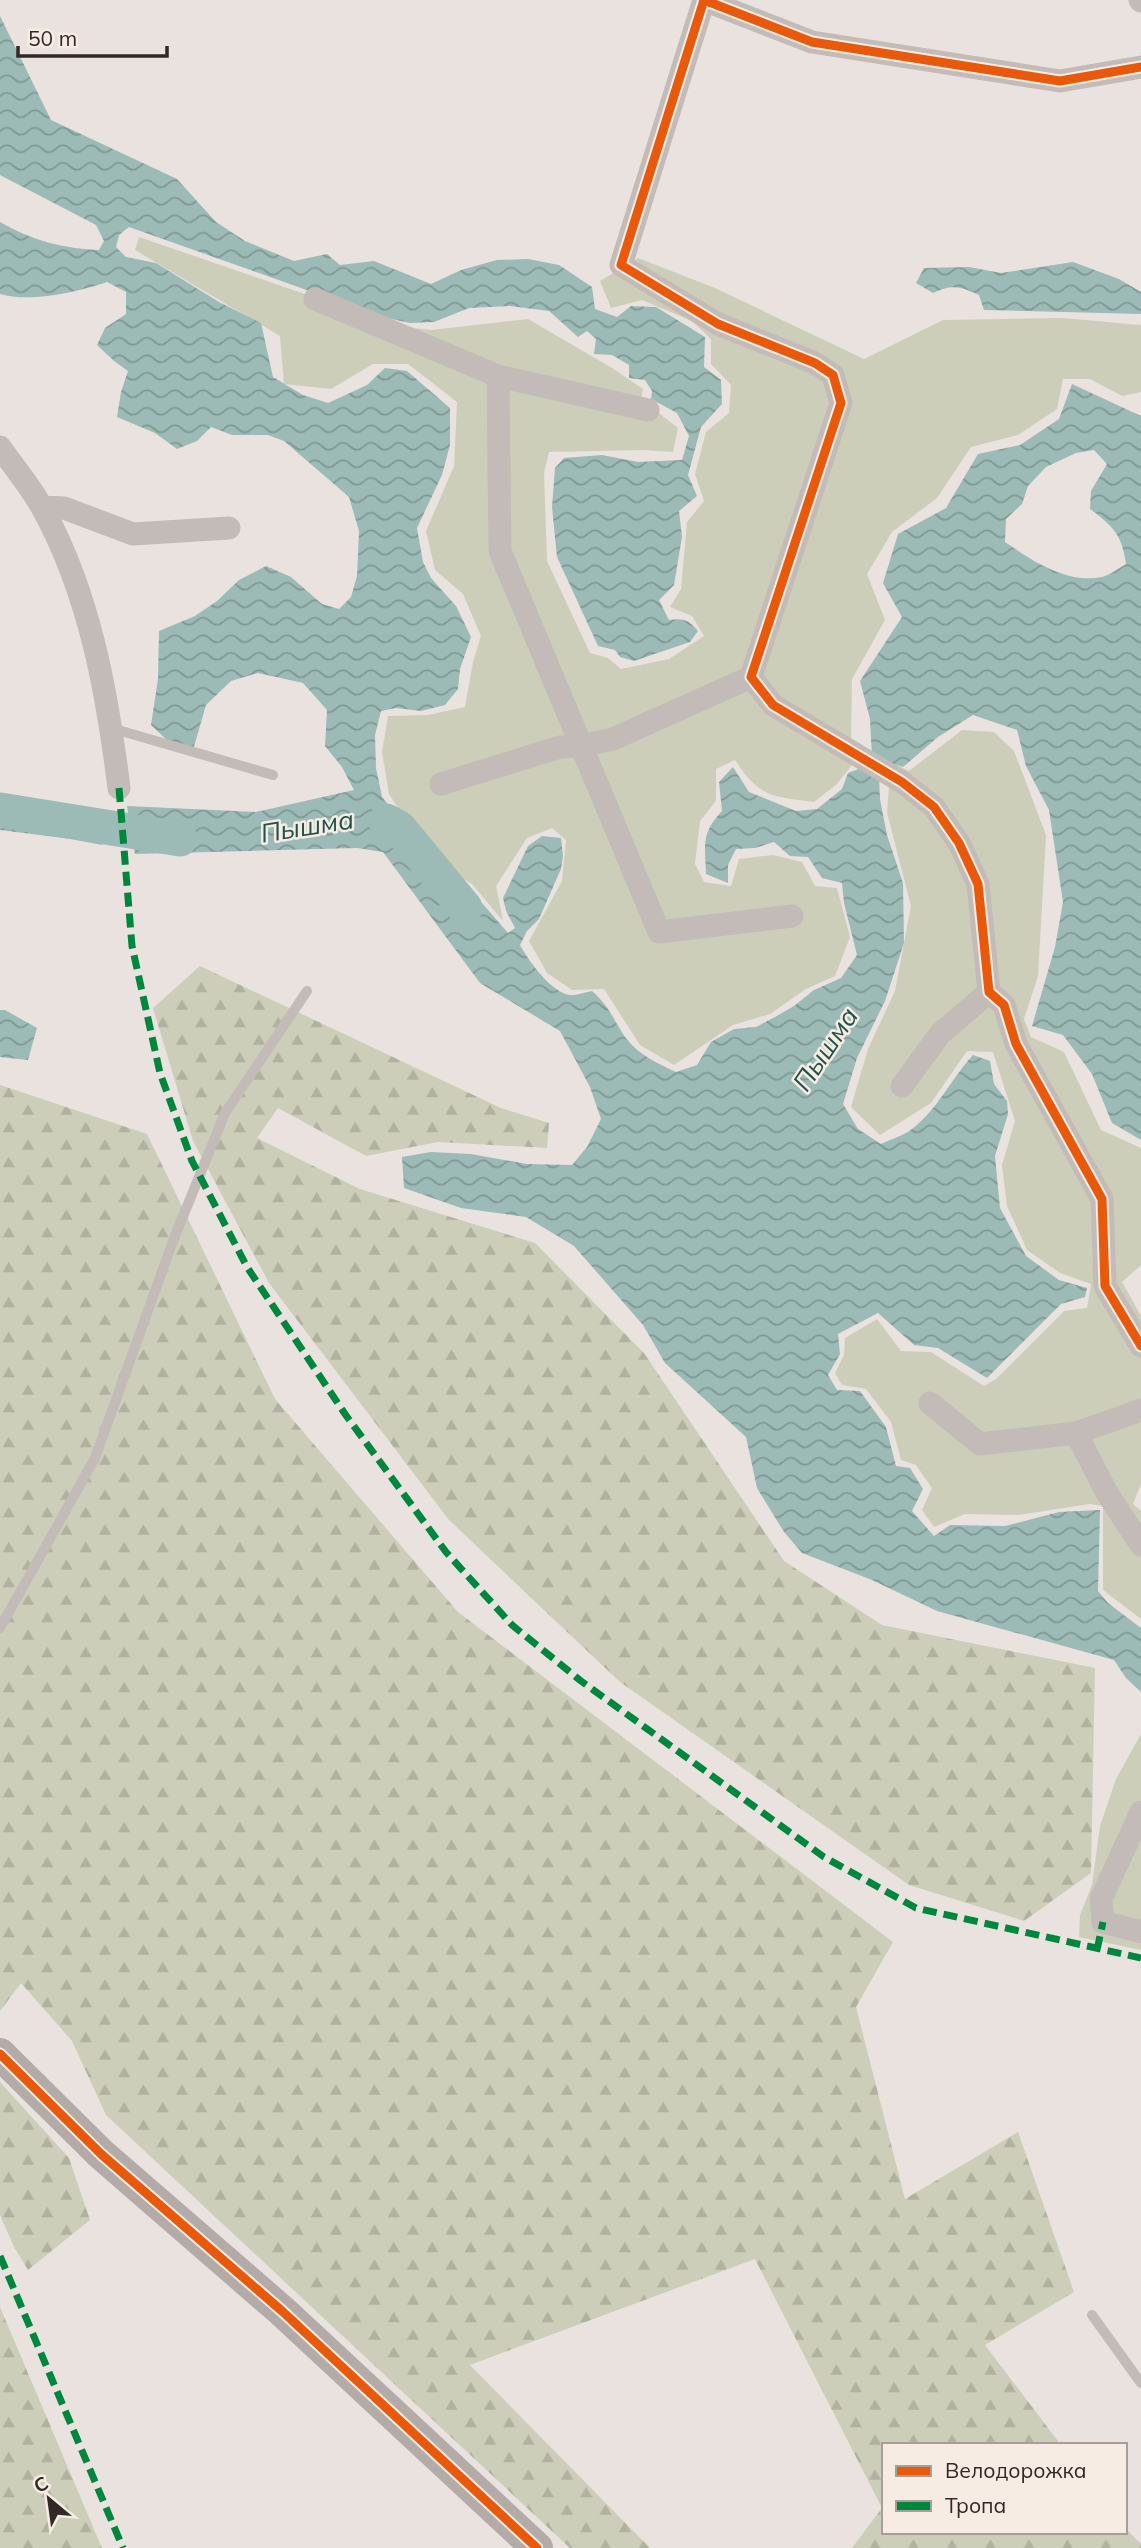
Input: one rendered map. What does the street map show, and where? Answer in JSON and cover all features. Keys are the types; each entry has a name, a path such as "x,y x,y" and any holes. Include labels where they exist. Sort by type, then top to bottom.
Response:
{"street":[{"path":"440,785 560,747 581,746 613,739 751,677 841,403 833,375 815,363 718,324 621,265 704,0 812,42 1060,81 1141,67"},
{"path":"315,299 498,376 648,410"},
{"path":"498,376 500,551 659,932 792,916"},
{"path":"0,447 42,507 68,560 99,656 119,788"},
{"path":"42,507 64,508 133,534 229,528"},
{"path":"751,677 774,705 902,782 934,807 958,843 978,884 997,998 1016,1044 1102,1199 1105,1286 1141,1346"},
{"path":"902,1086 940,1034 997,998"},
{"path":"930,1403 980,1444 1076,1433 1141,1410"},
{"path":"1076,1433 1107,1493 1141,1545"},
{"path":"1141,1812 1101,1899 1103,1922 1141,1932"},
{"path":"0,2054 100,2154 282,2311 537,2548"}],"lane":[{"path":"111,728 273,775"},
{"path":"0,1628 95,1458 173,1241 225,1113 307,991"},
{"path":"1092,2315 1141,2383"}],"green space":[{"path":"139,237 398,326 431,330 528,319 643,389 641,399 678,428 673,452 549,452 544,473 547,561 590,653 608,658 621,669 669,659 704,636 692,616 670,607 681,589 687,522 704,501 695,474 706,432 729,413 731,385 711,364 711,339 692,321 642,300 611,308 600,281 638,258 715,288 864,359 943,320 1063,318 1141,325 1141,392 1122,396 1090,379 1063,379 1057,409 1018,435 971,447 937,498 892,532 867,574 885,620 852,679 851,743 909,771 962,730 994,732 1014,751 1046,835 1038,976 1024,1019 1031,1037 1064,1052 1101,1130 1141,1148 1141,1265 1122,1282 1141,1316 1141,1484 1133,1504 1141,1511 1141,1619 1103,1590 1103,1506 1090,1504 1018,1515 965,1514 934,1527 922,1510 932,1488 916,1465 901,1460 891,1422 866,1389 842,1385 835,1373 844,1355 845,1338 877,1319 901,1351 931,1352 984,1386 996,1379 1064,1311 1087,1308 1091,1284 1060,1273 1027,1250 1007,1206 1002,1165 1015,1121 993,1052 967,1051 931,1103 880,1135 851,1107 868,1049 895,991 911,906 887,813 889,786 852,765 836,785 814,802 768,793 752,782 735,760 716,769 716,801 700,821 695,864 704,882 731,886 739,859 773,855 802,862 815,886 837,888 850,937 835,976 806,989 770,1014 733,1025 674,1065 640,1045 604,989 572,990 547,973 529,941 562,881 566,840 552,828 527,838 496,886 503,921 472,884 433,861 389,794 382,752 388,716 428,715 465,707 481,636 463,594 435,570 426,531 454,466 457,402 408,364 373,364 331,389 284,384 280,336 135,250"},
{"path":"200,966 501,1108 549,1123 547,1148 438,1142 366,1156 278,1108 257,1138 360,1189 535,1243 644,1353 784,1561 882,1625 1095,1668 1091,1873 1024,1921 909,1885 620,1682 449,1520 269,1283 193,1141 153,1008"},
{"path":"0,1085 147,1134 275,1399 458,1612 893,1942 856,2007 905,2199 1018,2132 1074,2292 985,2345 1059,2443 882,2443 882,2508 755,2259 470,2365 650,2548 570,2548 106,2115 72,2041 21,1983 0,2011"},
{"path":"1141,1734 1141,1950 1079,1937 1080,1915 1092,1885 1100,1826 1116,1779"},
{"path":"0,2082 69,2158 90,2220 28,2270 0,2215"},
{"path":"0,2307 102,2548 0,2548"},
{"path":"882,2508 882,2534 1127,2534 1127,2530 1141,2544 1141,2548 852,2548"}],"water":[{"path":"0,16 51,120 177,179 216,222 245,241 294,261 327,254 340,265 374,261 431,284 461,270 497,260 528,259 559,265 592,287 595,309 617,317 631,306 656,307 705,337 704,367 721,380 722,404 701,427 688,475 697,496 679,511 682,537 674,585 659,600 669,620 685,621 698,631 690,642 634,661 620,657 615,650 598,646 557,557 552,507 555,468 564,458 602,455 638,462 682,460 689,436 677,413 651,399 652,391 645,380 629,378 629,365 612,355 594,354 596,339 587,331 578,337 549,311 510,306 469,308 434,322 410,323 337,307 315,293 129,227 119,235 116,247 126,257 156,263 219,302 261,323 273,377 303,395 328,403 367,385 385,368 407,371 450,408 450,445 442,475 417,528 423,562 431,578 456,606 471,637 460,669 458,689 445,705 421,711 396,708 381,711 375,735 376,768 382,797 397,815 430,870 469,888 508,933 515,928 503,898 528,846 542,836 561,838 561,869 539,919 527,931 520,945 534,967 555,988 569,995 592,991 607,1008 625,1037 642,1053 676,1072 697,1065 711,1042 734,1029 756,1027 794,1006 814,990 841,978 857,955 844,903 842,883 822,878 808,857 790,856 774,842 755,848 736,849 728,865 728,883 706,874 707,833 722,811 719,782 733,767 749,792 796,811 817,809 842,789 848,773 864,767 879,777 887,835 903,883 904,943 885,1001 857,1058 843,1104 858,1129 881,1144 905,1134 921,1121 973,1055 990,1061 994,1084 1007,1101 1008,1114 995,1156 1000,1208 1026,1256 1059,1280 1087,1288 1085,1297 1061,1304 987,1378 938,1348 914,1345 878,1313 838,1334 840,1354 828,1375 837,1390 860,1391 886,1427 896,1466 910,1468 923,1489 912,1511 934,1536 950,1525 1005,1526 1059,1512 1100,1510 1098,1591 1108,1603 1141,1628 1141,1692 1126,1678 1114,1660 937,1611 872,1580 802,1553 784,1532 757,1488 746,1437 665,1363 643,1325 574,1246 526,1217 461,1208 404,1188 402,1157 431,1152 471,1154 527,1164 572,1165 587,1147 601,1119 590,1087 560,1031 480,983 383,852 357,848 135,854 127,806 256,812 354,790 342,767 325,746 327,710 303,683 258,673 231,681 206,705 193,750 169,742 151,725 158,679 159,631 195,616 217,601 239,580 266,566 291,577 322,604 339,609 351,597 357,576 359,531 349,497 284,441 268,435 232,435 211,427 197,441 177,449 155,433 117,417 128,371 97,345 105,328 126,314 126,292 107,282 68,293 39,297 0,294 0,222 36,239 73,248 99,250 104,241 96,225 0,175"},
{"path":"1073,262 1119,279 1141,292 1141,314 984,310 979,295 956,287 933,293 916,283 924,268 969,267 1001,273"},
{"path":"1072,384 1141,416 1141,1140 1112,1123 1092,1074 1063,1035 1032,1026 1055,947 1063,902 1049,810 1026,766 1017,730 973,715 938,737 903,767 872,757 870,719 860,681 902,617 883,583 898,534 946,508 978,454 1020,445 1059,419","holes":["1094,450 1107,464 1091,491 1090,509 1105,521 1119,538 1126,564 1102,577 1076,577 1051,569 1005,542 1006,519 1022,504 1028,486 1046,467 1076,453"]},
{"path":"0,799 28,811 64,809 109,814 102,845 0,830"},
{"path":"0,1010 5,1010 37,1028 28,1060 0,1057"}],"waterway":[{"name":"Пышма","path":"0,810 180,839"},
{"name":"Пышма","path":"386,821 399,828 465,908"}],"marked path":[{"path":"119,788 132,946 160,1073 192,1161 247,1267 345,1414 446,1552 512,1625 581,1681 824,1857 916,1908 1141,1958"},
{"path":"1097,1950 1103,1922"},
{"path":"0,2256 123,2548"}],"cycle path":[{"path":"1141,67 1060,81 812,42 704,0 621,265 718,324 815,363 833,375 841,403 751,677 773,705 902,782 934,807 959,843 978,884 989,992 1004,1005 1016,1044 1102,1199 1105,1286 1141,1346"},
{"path":"0,2054 101,2154 282,2311 537,2548"}]}
